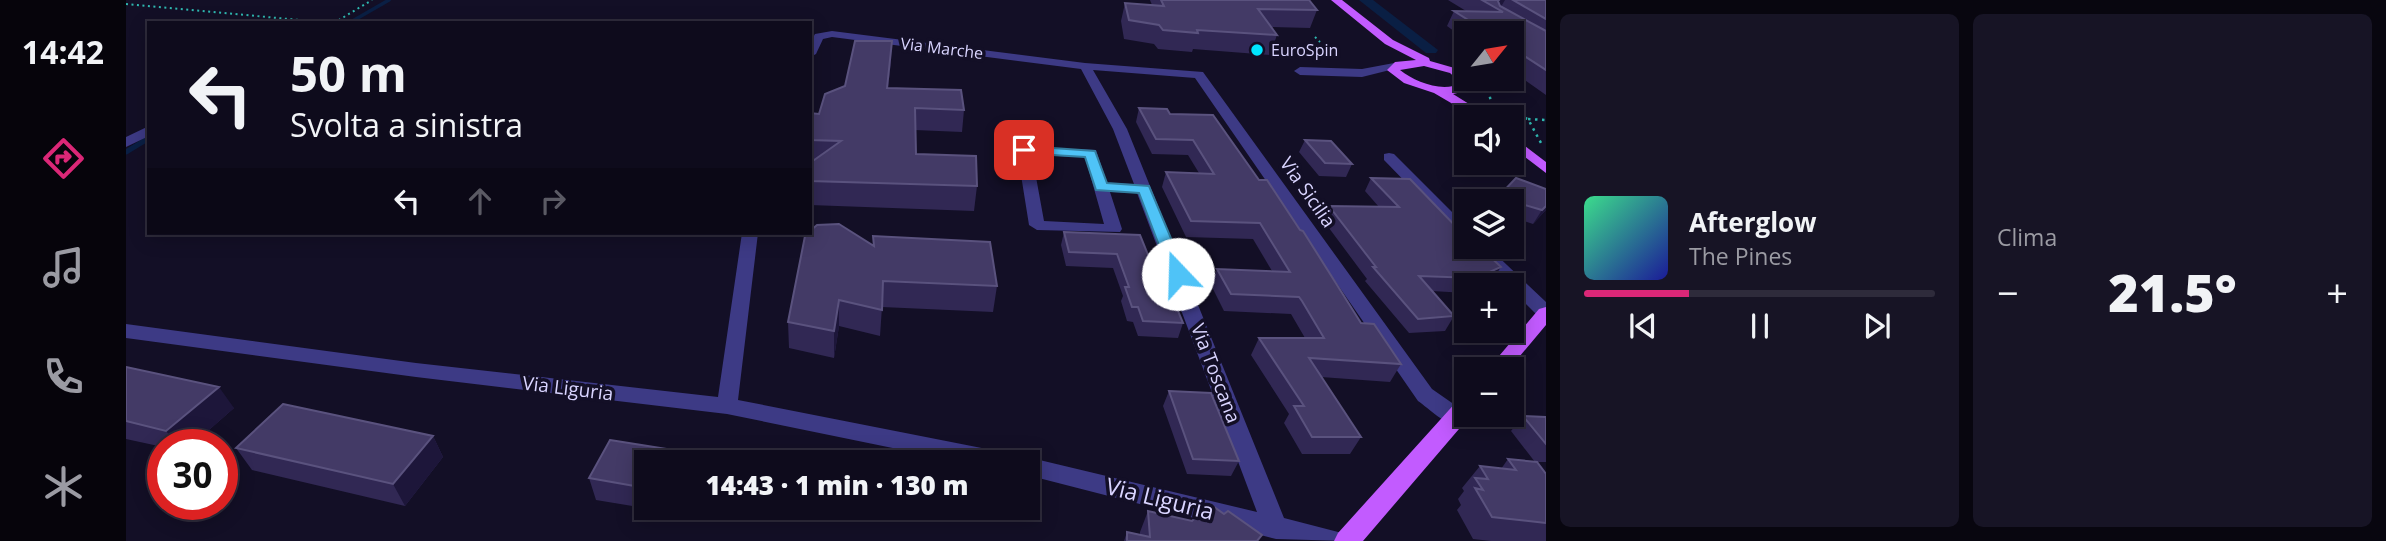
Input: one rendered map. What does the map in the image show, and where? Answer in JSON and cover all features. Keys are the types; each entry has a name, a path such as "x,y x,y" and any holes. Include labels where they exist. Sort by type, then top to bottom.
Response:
{"main road":[{"path":"1336,0 1389,42 1454,75"},
{"path":"1389,42 1396,55 1393,70 1405,79 1431,87 1454,89"},
{"path":"1394,66 1405,62 1434,65"},
{"path":"1431,87 1463,105"},
{"path":"1524,148 1543,160"},
{"path":"1508,357 1546,313"},
{"path":"1347,541 1454,421"}],"street":[{"name":"Via Marche","path":"812,50 819,36 832,34 1085,66"},
{"name":"Via Toscana","path":"1085,66 1120,129 1276,528"},
{"name":"Via Sicilia","path":"1085,66 1199,75 1425,396 1454,409"},
{"path":"1300,71 1362,73 1394,66"},
{"path":"126,143 147,131"},
{"path":"1024,150 1091,153 1101,187 1114,229 1037,225 1024,150"},
{"path":"1389,157 1454,222"},
{"path":"1101,187 1144,189"},
{"path":"727,406 750,235"},
{"path":"1491,259 1546,313"},
{"name":"Via Liguria","path":"126,331 413,370 727,406 947,450"},
{"name":"Via Liguria","path":"1040,469 1333,541"}],"path":[{"path":"336,21 372,0"},
{"path":"126,4 311,21"},
{"path":"1315,37 1320,42"},
{"path":"1490,91 1491,104 1504,114 1546,120"},
{"path":"1528,119 1543,160"}],"building":[{"path":"1161,0 1309,0 1317,10 1258,9 1277,35 1163,30 1159,25 1129,20 1125,3 1164,6"},
{"path":"1482,0 1499,0 1500,6 1546,31 1546,70 1524,56 1524,21 1470,21 1454,11 1503,12"},
{"path":"1513,0 1546,0 1546,19"},
{"path":"855,41 892,41 887,88 961,90 964,110 915,108 916,154 976,156 977,186 812,181 812,162 841,141 812,140 812,113 819,114 825,94 845,86"},
{"path":"1139,108 1167,109 1170,114 1213,115 1259,180 1267,180 1361,323 1374,324 1401,364 1309,358 1361,437 1312,437 1294,406 1304,406 1259,338 1324,338 1299,297 1231,294 1217,269 1290,272 1260,223 1191,221 1166,172 1214,174 1193,140 1156,139"},
{"path":"1305,140 1331,141 1352,164 1325,163"},
{"path":"1371,178 1410,179 1454,225 1454,259 1493,259 1501,267 1487,273 1454,273 1454,277 1419,276 1454,316 1418,319 1373,267 1376,267 1329,206 1399,207"},
{"path":"1516,178 1546,189 1546,206 1542,210 1524,205 1524,189 1506,189"},
{"path":"839,224 874,246 873,236 990,242 997,286 883,281 882,310 839,300 834,331 788,322 805,236 812,235 812,229 817,225"},
{"path":"1064,232 1140,235 1157,277 1164,277 1183,323 1143,321 1138,307 1132,307 1125,287 1129,287 1117,254 1069,252"},
{"path":"126,367 219,387 168,429 126,421"},
{"path":"1169,391 1211,393 1239,461 1193,459"},
{"path":"283,404 433,436 393,484 238,448"},
{"path":"1524,416 1546,417 1546,444 1524,417"},
{"path":"610,440 673,450 634,450 634,486 589,478"},
{"path":"1508,459 1537,462 1546,474 1546,523 1492,517 1475,488 1483,490 1475,478 1488,479 1480,466 1516,470"},
{"path":"1210,504 1224,514 1228,511 1262,535 1257,541 1127,541 1127,532 1150,537 1148,511 1192,521"}],"waterway":[{"path":"352,21 389,0"},
{"path":"1365,0 1431,50"},
{"path":"126,152 147,139"}],"place":[{"name":"EuroSpin","path":"1257,50"}],"route":[{"path":"1024,150 1091,153 1101,187 1144,189 1178,274"}]}
